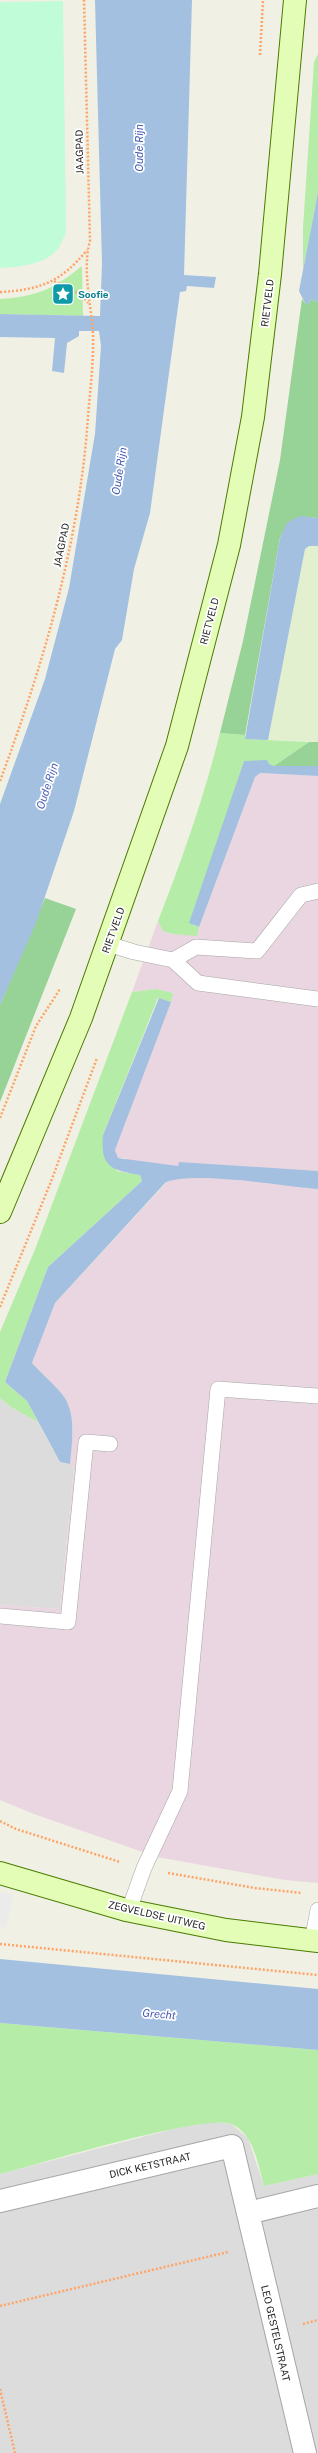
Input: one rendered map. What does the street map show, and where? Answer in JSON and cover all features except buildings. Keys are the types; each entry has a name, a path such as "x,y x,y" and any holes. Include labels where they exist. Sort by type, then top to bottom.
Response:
{"main road":[{"name":"RIETVELD","path":"0,1212 81,1018 177,746 229,545 253,417 270,274 295,0"},
{"name":"ZEGVELDSE UITWEG","path":"0,1873 129,1910 226,1930 315,1941"}],"street":[{"name":"DICK KETSTRAAT","path":"0,2201 232,2146 248,2213"},
{"path":"248,2213 318,2196"},
{"name":"LEO GESTELSTRAAT","path":"248,2213 305,2453"}],"lane":[{"path":"173,960 196,947 257,951 301,895 318,891"},
{"path":"108,944 134,952 173,960 198,983 318,999"},
{"path":"129,1910 144,1868 180,1791 218,1388 318,1396"},
{"path":"0,1616 68,1622 86,1442 110,1444"},
{"path":"315,1941 318,1910"}],"path":[{"name":"JAAGPAD","path":"0,781 50,635 73,531 87,433 93,335 91,312 88,303 87,250 90,241 84,0"},
{"path":"260,56 263,0"},
{"path":"0,292 41,287 54,281 72,268 87,250"},
{"path":"54,281 82,295 88,303"},
{"path":"0,1118 36,1026 63,981"},
{"path":"0,1944 318,1975"},
{"path":"0,2306 256,2246"},
{"path":"0,2389 15,2453"}],"shaded area":[{"path":"260,773 318,776 318,1883 285,1880 157,1857 34,1814 0,1800 0,1605 60,1609 74,1468 70,1464 73,1429 63,1395 32,1363 55,1303 166,1183 125,1158 118,1158 115,1150 173,993 156,989 132,992 158,921 163,931 171,934 197,935 199,923 255,777"},
{"path":"0,1398 11,1407 38,1422 60,1462 70,1464 74,1468 60,1609 0,1605"},
{"path":"0,1892 13,1894 6,1928 0,1927"},
{"path":"214,2122 231,2124 248,2138 264,2186 318,2174 318,2453 0,2453 0,2174 177,2128"}],"green space":[{"path":"63,1 66,233 57,250 45,259 23,266 0,268 0,2"},
{"path":"318,54 318,192 303,270 303,228 314,62"},
{"path":"82,266 83,316 0,314 0,299 35,294 62,281"},
{"path":"302,299 305,303 309,304 310,299 318,302 318,518 304,517 294,519 287,526 280,538 245,735 220,733 243,641 280,460"},
{"path":"309,546 318,546 318,742 268,740 305,549"},
{"path":"220,733 245,735 245,739 309,742 274,766 244,761 193,925 199,927 197,936 172,934 163,931 158,921 192,828"},
{"path":"309,742 318,742 318,766 274,766"},
{"path":"45,898 76,909 0,1102 0,1005"},
{"path":"156,989 173,993 171,1002 158,998 103,1135 117,1171 140,1175 142,1181 48,1267 5,1382 27,1401 38,1422 11,1407 0,1398 0,1332 36,1247 132,992"},
{"path":"0,2023 318,2050 318,2174 264,2186 254,2150 245,2135 239,2128 231,2124 214,2123 188,2126 155,2133 0,2174"}],"water":[{"name":"Oude Rijn","path":"95,0 192,0 184,275 216,277 214,288 187,286 186,291 180,292 150,513 134,569 122,640 115,649 74,811 36,923 0,1005 0,804 45,679 69,588 95,434 101,346 99,331 79,331 79,336 67,343 64,373 52,371 55,338 0,337 0,314 100,316 102,264"},
{"path":"318,192 318,302 310,299 309,305 305,303 299,291"},
{"path":"300,516 318,518 318,546 309,546 305,549 268,740 245,739 280,538 287,523"},
{"path":"267,760 269,764 274,766 318,766 318,776 260,773 255,777 199,927 189,923 244,761"},
{"path":"159,998 171,1002 115,1150 118,1158 178,1166 179,1162 318,1171 318,1189 240,1180 197,1178 166,1182 55,1303 32,1363 62,1394 70,1410 72,1419 72,1446 70,1464 60,1462 27,1401 5,1382 48,1267 142,1181 140,1175 115,1169 110,1166 106,1161 104,1154 103,1135"},
{"name":"Grecht","path":"0,1959 318,1989 318,2050 0,2023"}],"place":[{"name":"Soofie","path":"63,294"}]}
